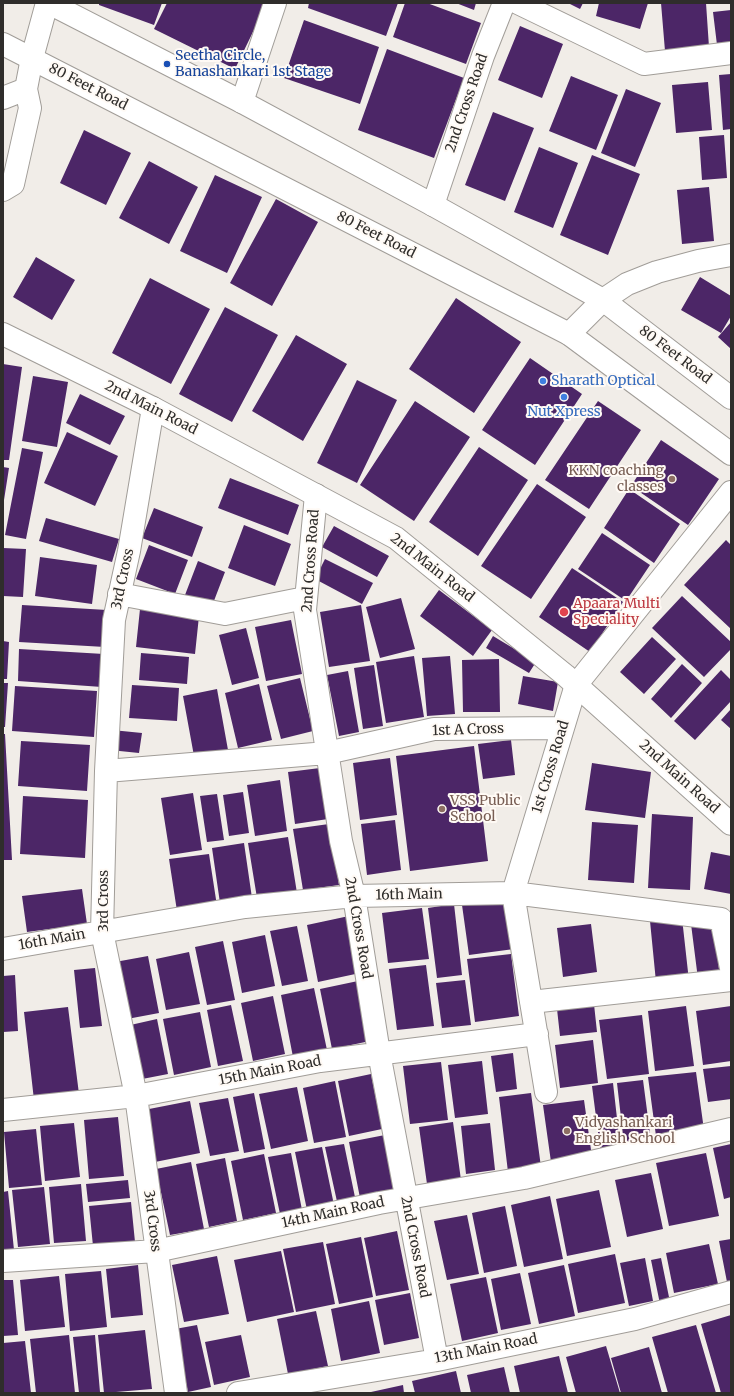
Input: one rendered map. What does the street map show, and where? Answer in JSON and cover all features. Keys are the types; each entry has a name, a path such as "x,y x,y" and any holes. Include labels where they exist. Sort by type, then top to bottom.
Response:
{"street":[{"path":"3,190 13,184 30,108 26,89 32,58 48,3"},
{"name":"80 Feet Road","path":"48,3 242,102 433,205 603,300 731,398"},
{"path":"242,102 275,3"},
{"name":"2nd Cross Road","path":"433,205 483,56 504,3"},
{"path":"518,3 644,64 731,53"},
{"name":"80 Feet Road","path":"3,44 569,334 731,454"},
{"path":"3,98 26,89"},
{"path":"569,334 603,300 627,284 656,272 698,261 731,255"},
{"name":"2nd Main Road","path":"3,334 153,408 396,538 576,685 731,824"},
{"name":"3rd Cross","path":"153,408 129,551 114,620 106,770 102,932 136,1096 176,1393"},
{"name":"1st Cross Road","path":"546,1092 513,893 576,685 731,492"},
{"name":"2nd Cross Road","path":"316,495 305,610 341,841 354,896 379,1053 437,1360"},
{"path":"119,594 225,614 306,598"},
{"name":"1st A Cross","path":"106,770 327,753 434,729 563,728"},
{"name":"16th Main","path":"3,949 245,907 354,896 513,893 721,919 731,968"},
{"path":"531,1002 731,980"},
{"name":"15th Main Road","path":"3,1110 136,1096 320,1061 537,1034"},
{"name":"14th Main Road","path":"3,1261 156,1251 406,1199 524,1178 731,1128"},
{"name":"13th Main Road","path":"238,1393 437,1360 635,1319 731,1292"}],"building":[{"path":"99,3 162,3 154,25 99,5"},
{"path":"167,3 267,3 235,69 154,29"},
{"path":"309,3 398,3 386,36 308,8"},
{"path":"405,3 427,3 481,23 466,64 393,37"},
{"path":"456,3 476,3 474,10"},
{"path":"568,3 583,3 580,9"},
{"path":"599,3 648,3 640,29 596,16"},
{"path":"661,3 706,3 709,47 665,51"},
{"path":"731,10 731,44 717,45 713,12"},
{"path":"304,20 379,47 360,104 284,78"},
{"path":"520,26 563,44 542,98 498,80"},
{"path":"387,49 464,78 434,158 358,130"},
{"path":"731,74 731,129 723,130 719,75"},
{"path":"571,76 618,95 596,150 549,131"},
{"path":"708,82 712,130 676,133 672,85"},
{"path":"626,89 661,103 635,167 601,153"},
{"path":"493,112 534,128 505,201 465,185"},
{"path":"84,130 131,153 106,205 60,183"},
{"path":"724,135 727,178 702,180 699,137"},
{"path":"539,147 578,163 553,228 514,212"},
{"path":"592,155 640,174 608,255 560,235"},
{"path":"149,161 198,187 169,244 119,218"},
{"path":"215,175 262,197 227,273 180,251"},
{"path":"709,187 714,241 682,244 677,190"},
{"path":"276,199 318,222 272,306 230,283"},
{"path":"36,257 75,280 52,320 13,297"},
{"path":"700,277 731,296 731,316 721,333 681,310"},
{"path":"150,278 210,309 171,384 112,353"},
{"path":"456,298 521,342 474,413 409,369"},
{"path":"225,307 278,335 232,422 179,394"},
{"path":"731,322 731,349 718,337"},
{"path":"296,335 347,364 303,441 252,411"},
{"path":"530,358 582,394 535,465 482,430"},
{"path":"3,364 22,367 9,460 3,460"},
{"path":"33,376 68,382 57,447 22,441"},
{"path":"357,380 397,400 357,483 317,463"},
{"path":"80,394 125,416 110,445 66,423"},
{"path":"415,401 470,437 414,521 360,485"},
{"path":"598,401 641,430 589,509 545,480"},
{"path":"67,432 118,456 95,506 44,483"},
{"path":"661,440 719,479 688,525 631,486"},
{"path":"479,447 528,480 478,556 429,522"},
{"path":"22,448 43,452 26,539 5,535"},
{"path":"3,467 9,468 4,500 3,500"},
{"path":"230,478 299,505 288,535 218,508"},
{"path":"537,484 586,517 531,599 481,566"},
{"path":"629,489 680,524 654,563 604,528"},
{"path":"154,508 203,527 192,557 142,538"},
{"path":"46,518 119,539 112,562 39,541"},
{"path":"244,525 291,544 275,586 228,568"},
{"path":"334,526 389,556 377,577 322,547"},
{"path":"602,533 650,565 626,601 578,569"},
{"path":"726,540 731,545 731,629 684,585"},
{"path":"149,545 188,560 175,594 136,579"},
{"path":"3,548 26,549 23,597 3,596"},
{"path":"40,557 97,565 92,604 35,596"},
{"path":"325,559 373,583 362,604 315,579"},
{"path":"198,561 225,572 212,606 185,595"},
{"path":"572,568 623,602 590,652 539,617"},
{"path":"439,590 492,630 473,656 420,616"},
{"path":"682,596 731,642 731,649 704,677 652,628"},
{"path":"401,598 415,649 380,658 366,607"},
{"path":"22,605 107,610 105,647 19,642"},
{"path":"361,605 370,661 329,667 320,612"},
{"path":"140,609 199,616 195,654 136,647"},
{"path":"291,620 302,674 266,681 255,627"},
{"path":"246,628 259,678 232,685 219,635"},
{"path":"493,636 536,662 529,673 486,648"},
{"path":"652,637 676,659 644,694 620,672"},
{"path":"3,641 9,642 7,679 3,679"},
{"path":"19,649 104,654 102,687 18,681"},
{"path":"141,653 189,657 187,684 139,680"},
{"path":"414,656 424,717 386,723 376,662"},
{"path":"450,656 455,714 427,716 422,658"},
{"path":"499,659 500,712 463,712 462,660"},
{"path":"682,664 702,683 671,718 651,699"},
{"path":"374,665 383,726 363,729 354,668"},
{"path":"721,670 731,680 731,701 695,740 674,721"},
{"path":"348,671 359,732 339,736 327,675"},
{"path":"523,676 558,682 553,711 518,704"},
{"path":"300,678 313,731 281,739 267,686"},
{"path":"3,683 8,683 5,727 3,727"},
{"path":"259,684 272,740 238,748 225,693"},
{"path":"132,685 179,688 177,721 129,718"},
{"path":"15,686 97,691 94,737 12,731"},
{"path":"217,689 228,750 194,756 183,696"},
{"path":"731,709 731,729 721,720"},
{"path":"112,730 142,733 139,753 110,750"},
{"path":"3,734 5,734 12,860 3,860"},
{"path":"511,740 515,775 483,779 478,744"},
{"path":"21,741 90,745 87,791 18,786"},
{"name":"VSS Public School","path":"474,746 488,861 410,871 396,756"},
{"path":"390,758 397,815 360,820 353,763"},
{"path":"592,763 651,772 645,818 585,810"},
{"path":"320,768 328,819 295,824 288,772"},
{"path":"280,780 287,831 255,836 247,785"},
{"path":"243,792 249,833 229,836 223,795"},
{"path":"193,793 202,850 170,855 161,798"},
{"path":"217,794 224,840 207,842 200,796"},
{"path":"23,796 88,800 85,858 20,854"},
{"path":"652,814 693,817 690,890 648,888"},
{"path":"395,820 401,870 367,875 361,824"},
{"path":"592,822 638,825 634,883 588,880"},
{"path":"329,824 339,885 303,890 293,829"},
{"path":"288,837 297,893 257,898 248,843"},
{"path":"244,843 252,898 220,903 212,848"},
{"path":"711,852 731,856 731,894 704,889"},
{"path":"209,854 217,906 177,911 169,859"},
{"path":"82,889 87,924 27,932 22,896"},
{"path":"508,900 514,949 469,955 462,905"},
{"path":"454,904 462,975 437,978 428,908"},
{"path":"422,908 429,959 388,963 382,913"},
{"path":"349,916 360,973 318,982 307,925"},
{"path":"682,918 689,981 656,982 650,921"},
{"path":"713,921 720,977 698,979 691,924"},
{"path":"591,924 597,972 563,977 557,928"},
{"path":"297,926 308,981 282,986 270,931"},
{"path":"265,935 275,986 242,993 232,942"},
{"path":"223,941 235,1000 207,1005 195,947"},
{"path":"189,952 200,1004 166,1010 156,959"},
{"path":"511,954 519,1016 475,1022 467,959"},
{"path":"148,956 159,1013 127,1019 115,962"},
{"path":"426,965 434,1026 397,1030 389,969"},
{"path":"95,968 102,1026 80,1028 74,970"},
{"path":"15,975 18,1031 3,1032 3,976"},
{"path":"465,980 471,1025 442,1028 436,983"},
{"path":"358,981 370,1041 332,1049 320,989"},
{"path":"314,988 327,1050 293,1057 281,995"},
{"path":"593,995 597,1032 560,1036 556,1000"},
{"path":"273,996 285,1054 253,1061 241,1003"},
{"path":"231,1005 243,1061 218,1066 207,1010"},
{"path":"686,1006 694,1066 655,1071 648,1011"},
{"path":"731,1006 731,1061 703,1065 696,1011"},
{"path":"68,1007 79,1094 34,1100 24,1012"},
{"path":"200,1012 211,1067 174,1075 163,1019"},
{"path":"642,1015 649,1074 607,1079 599,1020"},
{"path":"157,1019 168,1074 137,1080 126,1026"},
{"path":"593,1040 598,1083 560,1088 555,1045"},
{"path":"513,1053 517,1089 496,1092 491,1056"},
{"path":"482,1061 488,1114 455,1118 448,1065"},
{"path":"441,1062 448,1120 410,1124 403,1066"},
{"path":"731,1066 731,1099 708,1102 703,1069"},
{"path":"696,1072 704,1130 656,1136 648,1077"},
{"path":"371,1074 382,1129 349,1136 338,1081"},
{"path":"643,1080 651,1141 624,1144 617,1083"},
{"path":"335,1081 346,1137 314,1143 303,1088"},
{"path":"613,1083 620,1145 600,1148 592,1086"},
{"path":"297,1087 308,1141 271,1149 259,1094"},
{"path":"254,1093 265,1149 244,1153 233,1097"},
{"path":"531,1093 541,1167 508,1172 499,1097"},
{"path":"228,1098 239,1151 210,1156 199,1103"},
{"name":"Vidyashankari English School","path":"584,1100 592,1157 551,1162 543,1105"},
{"path":"190,1101 200,1153 155,1162 144,1110"},
{"path":"118,1117 124,1176 89,1179 84,1120"},
{"path":"453,1122 461,1180 427,1184 419,1127"},
{"path":"74,1123 80,1177 45,1181 40,1126"},
{"path":"490,1123 495,1170 466,1174 461,1126"},
{"path":"36,1129 42,1185 9,1188 4,1132"},
{"path":"385,1135 397,1196 361,1203 349,1142"},
{"path":"344,1144 356,1202 338,1206 325,1147"},
{"path":"731,1144 731,1197 724,1199 713,1148"},
{"path":"322,1147 334,1205 307,1210 295,1152"},
{"path":"291,1153 302,1210 280,1214 268,1157"},
{"path":"706,1153 719,1216 669,1226 656,1163"},
{"path":"264,1154 276,1213 243,1220 231,1161"},
{"path":"225,1158 237,1221 209,1227 196,1164"},
{"path":"191,1162 204,1229 170,1235 156,1169"},
{"path":"651,1173 663,1229 627,1237 615,1180"},
{"path":"128,1180 130,1198 88,1202 86,1184"},
{"path":"81,1184 86,1241 54,1243 49,1187"},
{"path":"44,1187 50,1244 18,1247 12,1190"},
{"path":"599,1190 611,1247 567,1256 556,1199"},
{"path":"8,1191 14,1250 3,1251 3,1192"},
{"path":"550,1196 563,1259 524,1267 511,1205"},
{"path":"131,1202 135,1242 93,1246 89,1206"},
{"path":"505,1206 517,1266 484,1273 472,1213"},
{"path":"467,1215 479,1274 447,1280 434,1221"},
{"path":"397,1231 409,1290 376,1296 364,1238"},
{"path":"361,1237 373,1297 339,1304 326,1244"},
{"path":"731,1239 731,1281 727,1282 719,1241"},
{"path":"323,1242 335,1304 296,1312 283,1249"},
{"path":"709,1244 718,1284 674,1293 666,1253"},
{"path":"281,1251 294,1312 247,1322 234,1260"},
{"path":"615,1254 625,1303 578,1313 568,1264"},
{"path":"217,1256 229,1314 184,1322 172,1265"},
{"path":"645,1258 653,1301 629,1306 620,1263"},
{"path":"661,1258 670,1302 660,1304 651,1260"},
{"path":"138,1265 143,1315 111,1318 106,1269"},
{"path":"564,1265 575,1316 539,1324 528,1273"},
{"path":"101,1271 107,1327 70,1331 65,1274"},
{"path":"520,1273 531,1324 501,1330 491,1279"},
{"path":"59,1276 65,1327 25,1331 20,1280"},
{"path":"486,1277 498,1333 462,1341 450,1284"},
{"path":"3,1280 13,1280 18,1335 3,1336"},
{"path":"410,1293 419,1338 384,1345 375,1300"},
{"path":"369,1301 380,1353 341,1361 331,1309"},
{"path":"316,1311 328,1366 288,1374 277,1319"},
{"path":"731,1315 731,1393 721,1393 701,1324"},
{"path":"197,1325 211,1387 188,1392 175,1329"},
{"path":"696,1325 716,1393 668,1393 652,1337"},
{"path":"145,1330 152,1389 104,1393 98,1335"},
{"path":"69,1335 75,1393 36,1393 30,1339"},
{"path":"95,1335 100,1392 79,1393 73,1337"},
{"path":"241,1335 250,1377 214,1385 205,1342"},
{"path":"25,1341 31,1393 3,1393 3,1343"},
{"path":"606,1346 620,1393 576,1393 566,1357"},
{"path":"649,1347 662,1393 621,1393 611,1358"},
{"path":"559,1356 568,1393 520,1393 514,1366"},
{"path":"504,1367 510,1393 471,1393 467,1375"},
{"path":"456,1371 461,1393 415,1393 412,1381"},
{"path":"403,1385 404,1393 371,1393 371,1392"}],"place":[{"name":"Seetha Circle, Banashankari 1st Stage","path":"167,64"},
{"name":"Sharath Optical","path":"543,381"},
{"name":"Nut Xpress","path":"564,397"},
{"name":"KKN coaching classes","path":"672,479"},
{"name":"Apaara Multi Speciality","path":"564,612"},
{"name":"VSS Public School","path":"442,809"},
{"name":"Vidyashankari English School","path":"567,1131"}]}
